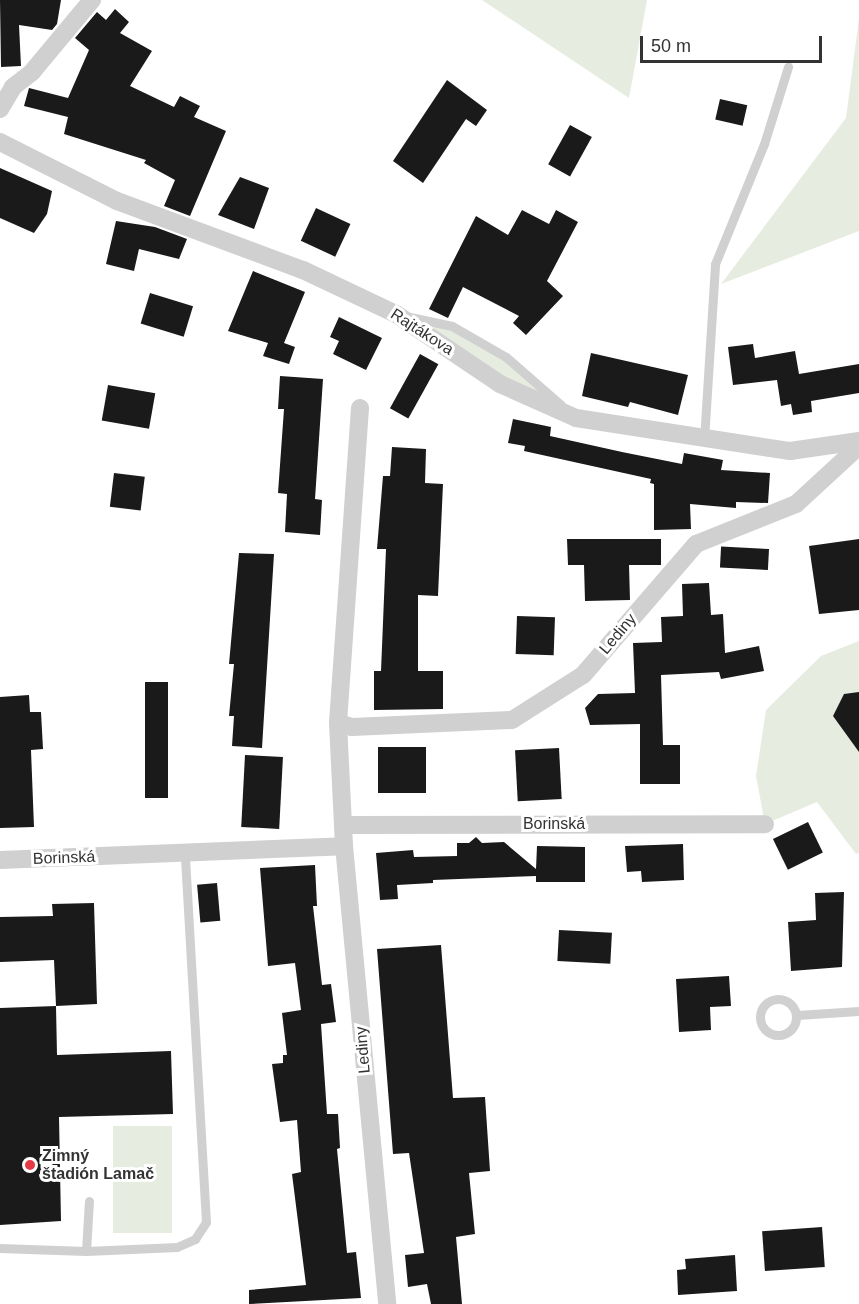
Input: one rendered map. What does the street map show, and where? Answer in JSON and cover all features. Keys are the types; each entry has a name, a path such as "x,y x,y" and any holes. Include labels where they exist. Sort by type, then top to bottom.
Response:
{"street":[{"path":"0,109 6,88 32,72 92,0"},
{"name":"Rajtákova","path":"0,142 117,201 303,270 396,314 500,384 576,418 704,440 790,451 859,444"},
{"name":"Lediny","path":"360,408 338,723 342,825 387,1304"},
{"name":"Lediny","path":"338,723 352,727 512,720 583,675 696,544 795,504 859,444"},
{"name":"Borinská","path":"342,825 765,824"},
{"name":"Borinská","path":"0,860 344,846"}],"lane":[{"path":"704,440 715,264 764,144 788,67"},
{"path":"396,314 452,326 506,357 576,418"},
{"path":"0,1248 86,1251 177,1247 195,1239 206,1222 186,854"},
{"path":"776,998 790,1002 797,1015 793,1029 780,1036 766,1032 759,1019 763,1005 776,998"},
{"path":"797,1015 859,1011"},
{"path":"86,1251 89,1201"}],"shaded area":[{"path":"482,0 647,0 629,98"},
{"path":"859,18 859,231 721,284 846,118"},
{"path":"396,314 452,326 506,357 576,418"},
{"path":"859,641 859,853 856,854 817,802 765,824 756,776 766,710 821,656"},
{"path":"113,1126 172,1126 172,1233 113,1233"}],"building":[{"path":"0,0 61,0 57,24 52,30 19,25 21,66 1,67"},
{"path":"115,9 129,22 120,33 152,51 130,86 174,107 180,96 200,106 194,117 226,131 190,216 164,206 175,180 144,163 146,160 64,134 68,117 24,106 29,88 68,98 89,50 75,38 97,12 106,20"},
{"path":"447,80 487,110 476,126 466,119 423,183 393,161"},
{"path":"720,99 747,105 743,126 715,119"},
{"path":"570,125 592,137 570,176 548,164"},
{"path":"0,168 52,191 47,214 34,233 0,218"},
{"path":"240,177 269,188 254,229 218,215"},
{"path":"316,208 350,224 335,257 301,241"},
{"path":"522,210 549,224 556,210 578,222 547,281 563,296 526,335 513,323 519,316 463,287 448,318 429,309 476,216 508,235"},
{"path":"116,221 155,227 187,239 179,259 139,249 134,271 106,264"},
{"path":"253,271 305,292 284,343 295,347 289,364 263,356 268,343 228,331"},
{"path":"150,293 193,306 184,337 141,324"},
{"path":"339,317 382,338 366,370 333,354 339,341 330,337"},
{"path":"753,344 755,358 795,351 799,374 859,364 859,393 811,401 812,412 793,415 791,404 781,406 777,380 733,385 728,347"},
{"path":"591,353 688,375 678,415 630,402 628,407 582,396"},
{"path":"420,354 438,364 408,418 390,408"},
{"path":"280,376 323,379 315,499 322,500 320,535 285,532 287,494 278,493 284,409 278,409"},
{"path":"108,385 155,393 149,429 102,420"},
{"path":"513,419 551,427 550,436 622,452 682,464 684,453 723,460 721,470 770,473 768,503 736,502 736,508 690,504 691,529 654,530 654,484 650,483 651,479 524,451 525,446 508,443"},
{"path":"392,447 426,449 425,483 443,484 438,596 418,595 418,671 443,671 443,709 374,710 374,671 381,671 386,549 377,549 383,476 390,476"},
{"path":"114,473 145,477 141,511 110,507"},
{"path":"567,539 661,539 661,565 629,565 630,600 585,601 584,565 568,565"},
{"path":"859,539 859,610 819,614 809,546"},
{"path":"721,546 769,549 768,570 720,567"},
{"path":"239,553 274,554 262,748 232,746 234,716 229,716 234,664 229,664"},
{"path":"709,583 711,615 723,614 725,653 759,646 764,671 721,679 719,672 661,675 663,745 680,745 680,784 640,784 640,724 590,725 585,708 598,694 635,693 633,643 662,642 661,617 683,616 682,584"},
{"path":"517,616 555,617 554,655 516,654"},
{"path":"145,682 168,682 168,798 145,798"},
{"path":"859,692 859,752 833,716 844,694"},
{"path":"29,695 30,712 41,712 43,749 31,750 34,827 0,828 0,697"},
{"path":"378,747 426,747 426,793 378,793"},
{"path":"559,748 562,799 518,801 515,750"},
{"path":"245,755 283,757 279,829 241,827"},
{"path":"808,822 823,853 788,870 773,839"},
{"path":"476,837 482,843 504,842 536,869 537,846 585,847 585,882 536,882 536,876 433,880 433,883 397,885 398,899 380,900 376,853 413,850 414,857 457,856 457,843 469,843"},
{"path":"683,844 684,880 642,882 641,871 627,872 625,846"},
{"path":"315,865 317,906 313,906 322,985 331,984 336,1022 321,1024 327,1114 338,1114 340,1148 337,1149 347,1253 356,1252 361,1298 249,1304 249,1290 306,1285 292,1174 301,1172 297,1120 280,1122 272,1064 283,1063 283,1055 287,1055 282,1013 301,1010 295,963 268,966 260,868"},
{"path":"217,883 220,921 200,923 197,885"},
{"path":"844,892 842,967 791,971 788,922 816,920 815,893"},
{"path":"94,903 97,1004 56,1006 54,960 0,962 0,917 53,916 52,904"},
{"path":"559,930 612,933 610,964 557,961"},
{"path":"441,945 453,1098 485,1097 490,1171 469,1173 475,1234 456,1237 462,1304 431,1304 427,1284 408,1287 405,1255 424,1253 409,1153 393,1154 377,949"},
{"path":"729,976 731,1006 710,1007 711,1030 679,1032 676,979"},
{"name":"Zimný štadión Lamač","path":"56,1006 57,1055 171,1051 173,1114 59,1117 61,1221 0,1225 0,1008"},
{"path":"822,1227 825,1267 765,1271 762,1231"},
{"path":"735,1255 737,1291 678,1295 677,1270 686,1269 685,1259"}],"place":[{"name":"Zimný štadión Lamač","path":"30,1165"}]}
